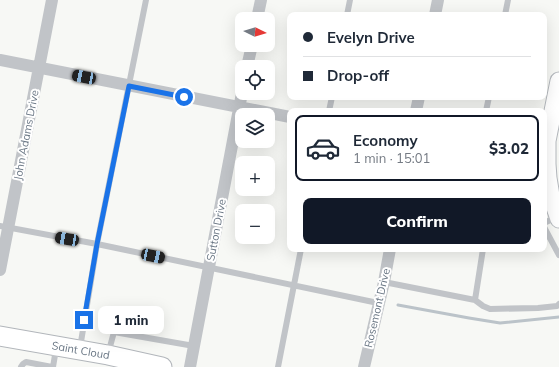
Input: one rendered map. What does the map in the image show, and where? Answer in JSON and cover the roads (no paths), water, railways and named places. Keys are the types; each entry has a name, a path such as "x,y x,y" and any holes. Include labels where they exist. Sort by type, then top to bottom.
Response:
{"main road":[{"name":"Saint Cloud","path":"0,336 57,345 157,366"}],"street":[{"name":"John Adams Drive","path":"0,270 4,227 39,68 52,0"},
{"path":"258,12 261,0"},
{"path":"436,12 438,0"},
{"path":"0,60 239,108"},
{"path":"547,141 559,81"},
{"name":"Sutton Drive","path":"239,108 241,100"},
{"path":"275,114 287,116"},
{"name":"Sutton Drive","path":"190,367 235,129"},
{"path":"547,173 551,196 549,222"},
{"name":"Rosemont Drive","path":"364,367 389,252"}],"lane":[{"path":"79,350 97,244 146,0"},
{"path":"348,12 350,0"},
{"path":"506,12 508,0"},
{"path":"549,222 559,255"},
{"path":"4,227 97,244 378,303"},
{"path":"278,367 301,252"},
{"path":"475,300 483,252"},
{"path":"384,282 475,300 490,309 538,308 557,306 559,304"},
{"path":"108,355 114,332 194,346"},
{"path":"21,367 22,364 26,362 52,367 57,345"}],"waterway":[{"path":"398,305 500,323 559,317"}]}
